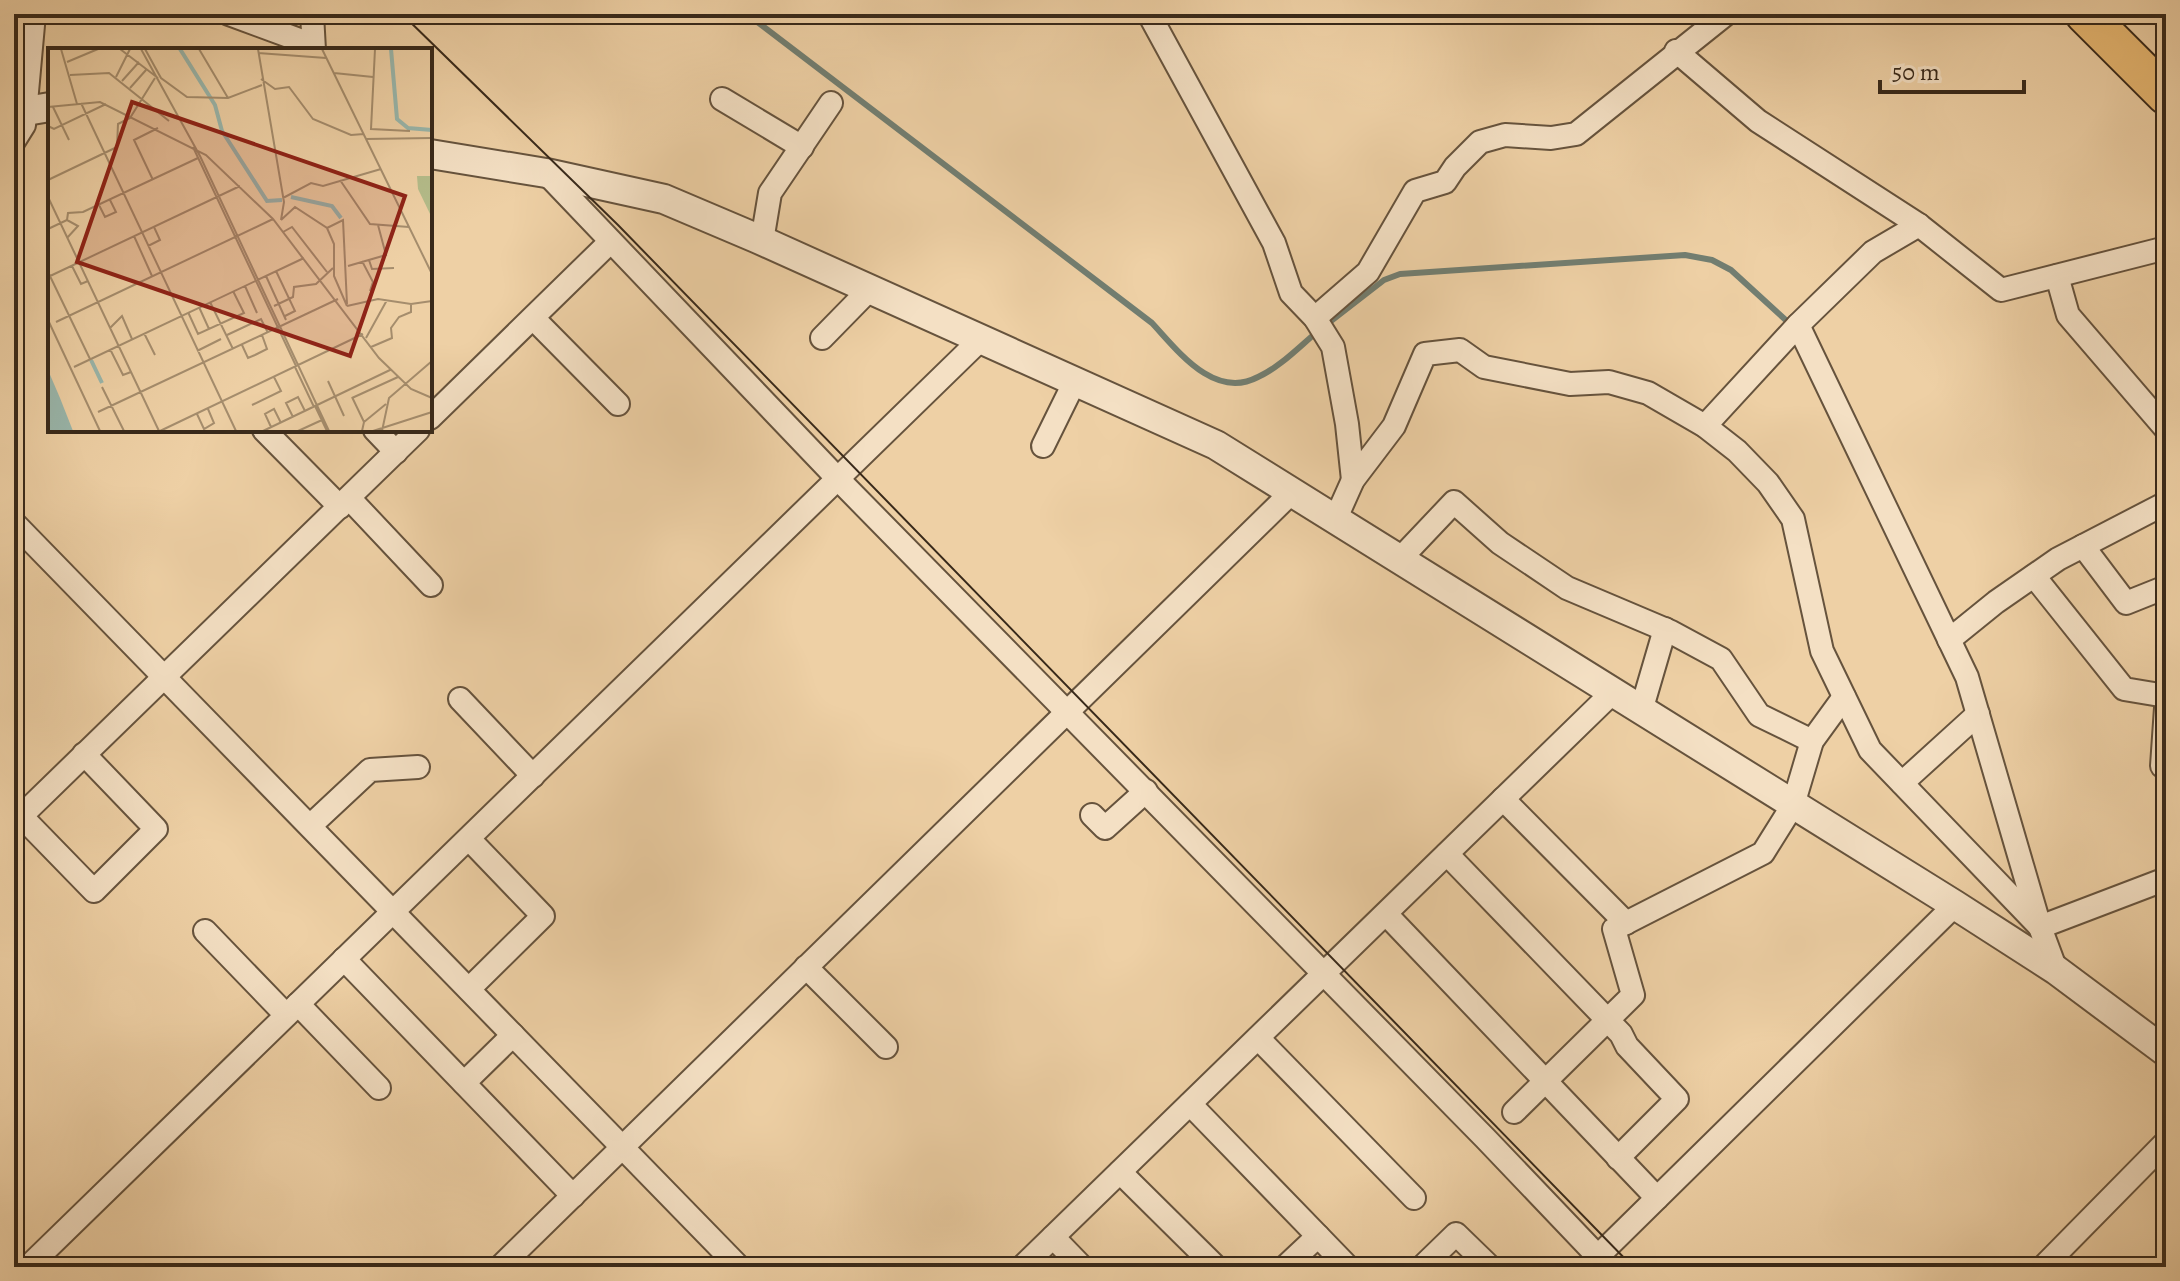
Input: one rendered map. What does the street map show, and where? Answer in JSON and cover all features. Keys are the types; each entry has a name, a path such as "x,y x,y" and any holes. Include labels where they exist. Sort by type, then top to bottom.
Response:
{"highway":[{"path":"2085,14 2166,95"}],"street":[{"path":"14,141 29,110 34,14"},
{"path":"229,14 314,47 312,14"},
{"path":"1149,14 1274,243 1291,293 1318,323 1333,347 1353,480"},
{"path":"1318,323 1368,272 1415,191 1445,182 1480,142 1505,135 1551,138 1576,134 1726,14"},
{"path":"1676,51 1758,121 1919,225 2001,290 2166,248"},
{"path":"722,99 802,147"},
{"path":"762,241 770,193 831,103"},
{"path":"432,154 546,173 664,199 1216,445 1955,905 2056,970 2166,1052"},
{"path":"546,173 839,480 1324,974 1598,1264 1657,1198 1955,905"},
{"path":"1705,426 1798,325 1873,252 1919,225"},
{"path":"432,416 610,242"},
{"path":"2057,276 2068,315 2166,429"},
{"path":"822,338 869,290"},
{"path":"533,318 618,404"},
{"path":"1798,325 1967,677 2040,927 2056,970"},
{"path":"28,1267 979,341"},
{"path":"1336,518 1353,480 1394,426 1425,354 1460,350 1484,367 1570,384 1609,382 1648,393 1705,426 1768,483 1793,519 1822,651 1870,750 2040,927"},
{"path":"1043,446 1074,383"},
{"path":"266,432 431,585"},
{"path":"377,432 396,452"},
{"path":"84,754 156,829 94,891 17,819 163,677 396,452 416,432"},
{"path":"500,1267 1293,491"},
{"path":"1400,559 1454,502 1500,543 1567,588 1665,629 1721,659 1759,715 1812,741"},
{"path":"1949,640 2034,576 2083,546 2166,503"},
{"path":"14,523 739,1267"},
{"path":"2083,546 2126,603 2166,587"},
{"path":"2034,576 2124,689 2166,696"},
{"path":"1641,711 1665,629"},
{"path":"1022,1267 1612,693"},
{"path":"1514,1112 1633,995 1614,929 1763,853 1793,805 1812,741 1844,697"},
{"path":"460,699 533,776"},
{"path":"2162,766 2166,708"},
{"path":"1902,783 1978,714"},
{"path":"310,826 370,770 418,767"},
{"path":"1092,815 1105,828 1146,791"},
{"path":"1503,799 1626,923"},
{"path":"469,839 543,916 469,989"},
{"path":"1447,854 1621,1034 1627,1046 1677,1099 1618,1158"},
{"path":"2040,927 2166,879"},
{"path":"1386,914 1657,1198"},
{"path":"205,931 379,1088"},
{"path":"344,959 573,1196"},
{"path":"806,967 886,1047"},
{"path":"464,1083 513,1035"},
{"path":"1258,1038 1414,1198"},
{"path":"1190,1104 1348,1267"},
{"path":"2043,1267 2166,1142"},
{"path":"1120,1172 1216,1267"},
{"path":"1422,1267 1456,1234 1490,1267"},
{"path":"1285,1267 1318,1236"},
{"path":"1053,1237 1082,1267"}],"waterway":[{"path":"747,14 1152,323 1185,358 1212,377 1227,382 1258,377 1282,362 1317,332"},
{"path":"1326,325 1384,280 1400,274 1685,255 1712,260 1731,270 1789,323"}],"tram line":[{"path":"402,14 618,225 1633,1267"}]}
